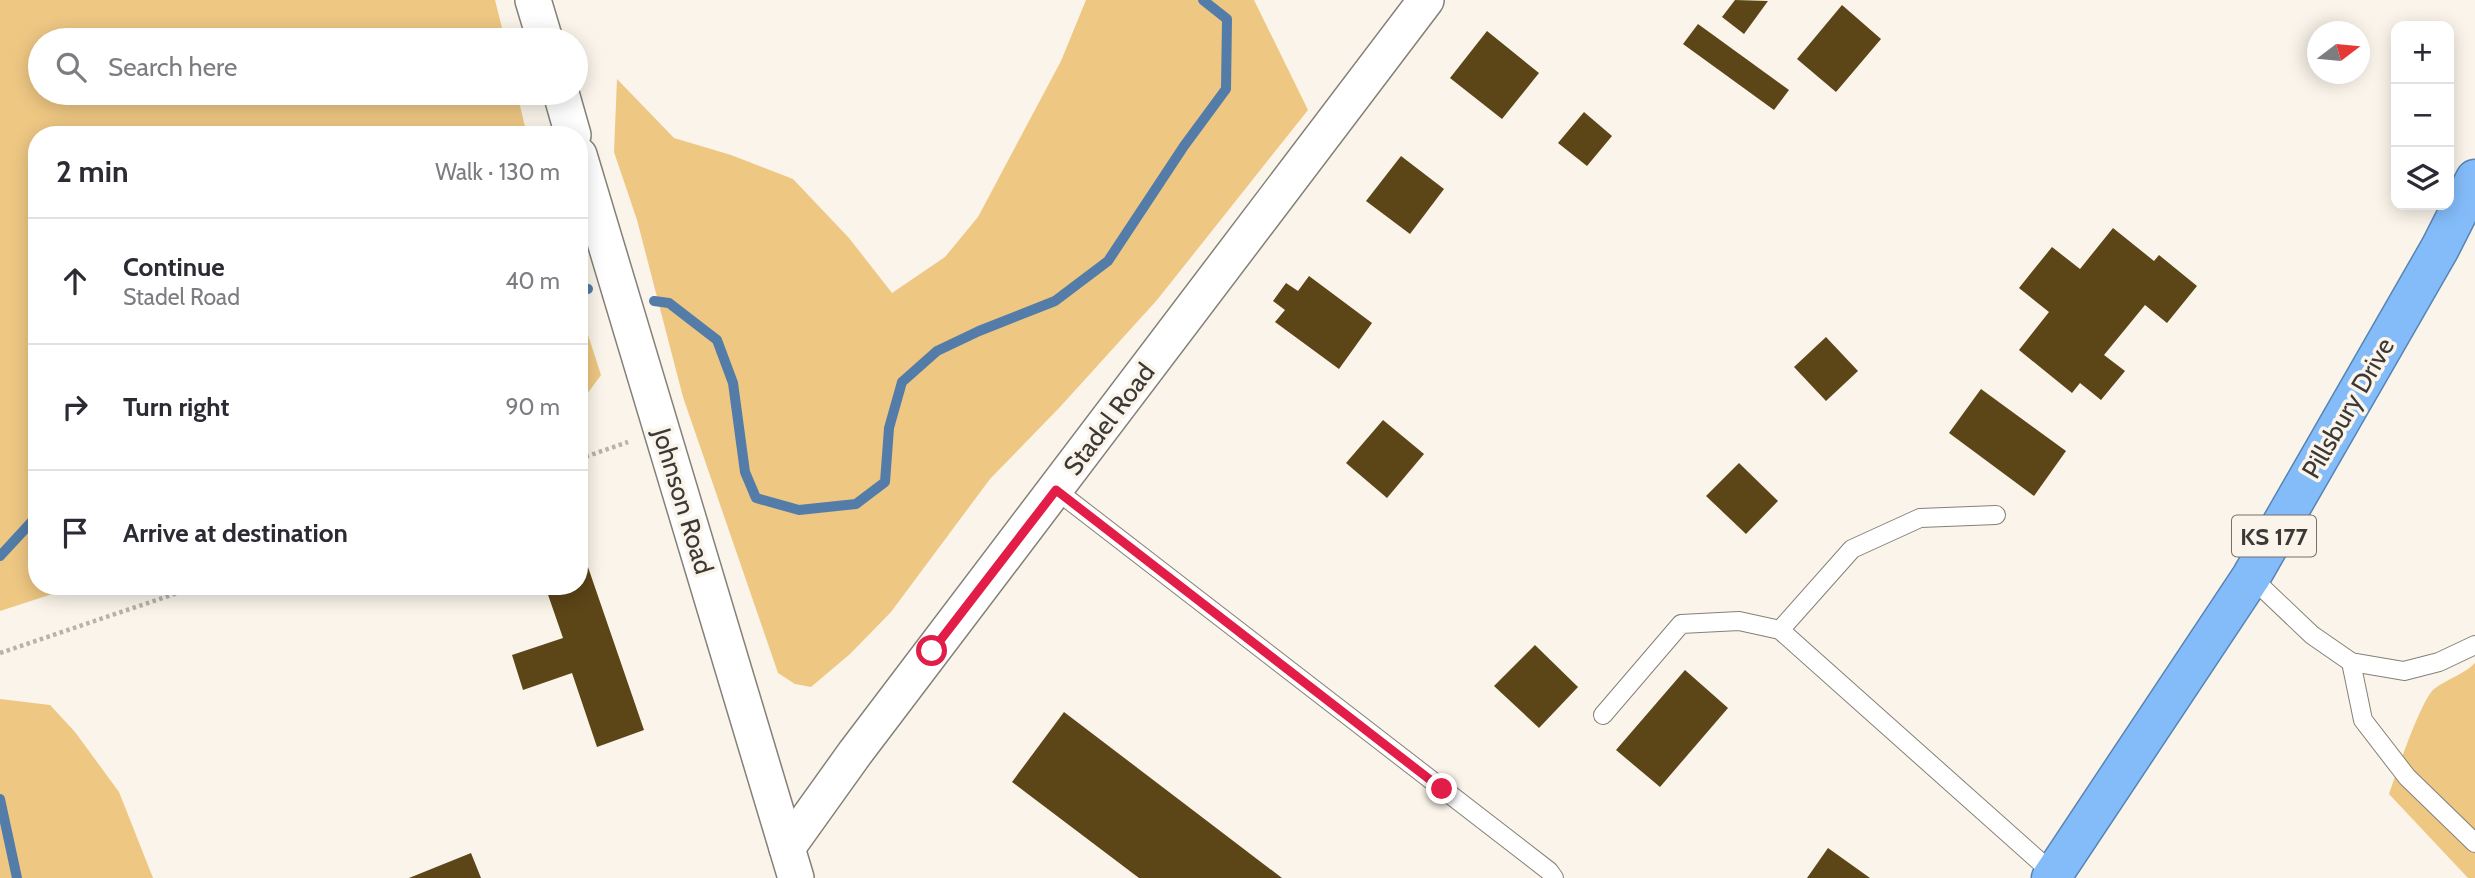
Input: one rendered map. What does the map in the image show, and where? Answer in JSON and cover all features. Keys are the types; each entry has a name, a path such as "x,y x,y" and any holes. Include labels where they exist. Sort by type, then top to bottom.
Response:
{"highway":[{"name":"Pillsbury Drive","path":"2054,877 2251,577 2440,248 2475,179"}],"street":[{"path":"533,0 541,28"},
{"name":"Stadel Road","path":"792,863 862,743 1426,0"},
{"path":"564,105 570,126"},
{"name":"Johnson Road","path":"588,185 792,863"}],"lane":[{"path":"1056,490 1555,878"},
{"path":"1780,630 1852,549 1920,518 1996,515"},
{"path":"2251,577 2312,635 2351,662 2404,671 2439,662 2475,645"},
{"path":"1603,716 1681,624 1739,621 1780,630 2054,877"},
{"path":"2351,662 2363,720 2407,777 2475,843"}],"path":[{"path":"588,456 662,431"},
{"path":"0,653 171,595"}],"shaded area":[{"path":"0,0 495,0 502,28 28,28 28,105 520,105 525,126 28,126 28,595 49,595 0,611"},
{"path":"1086,0 1254,0 1308,110 1157,300 990,479 891,612 850,654 811,687 795,684 778,673 683,397 637,220 614,152 617,79 674,138 731,155 793,179 849,238 892,293 945,257 978,217 1061,61"},
{"path":"588,335 601,375 588,393"},
{"path":"2475,663 2475,878 2468,878 2389,794 2409,738 2429,696 2434,689"},
{"path":"0,699 50,705 75,732 119,792 153,878 0,878"}],"building":[{"path":"1735,0 1768,1 1744,34 1722,17"},
{"path":"1842,5 1881,39 1836,92 1797,59"},
{"path":"1698,24 1789,90 1774,110 1683,44"},
{"path":"1487,31 1539,73 1502,119 1450,78"},
{"path":"1584,112 1612,136 1587,166 1558,143"},
{"path":"1401,156 1444,189 1410,234 1366,201"},
{"path":"2113,228 2154,261 2159,255 2197,286 2167,323 2145,305 2104,355 2125,371 2101,400 2080,383 2072,393 2019,350 2049,312 2019,288 2052,247 2080,269"},
{"path":"1309,276 1372,323 1339,369 1275,322 1285,310 1273,301 1286,283 1298,291"},
{"path":"1826,337 1858,371 1826,401 1794,367"},
{"path":"1981,389 2066,451 2034,496 1949,433"},
{"path":"1383,420 1424,454 1387,498 1346,463"},
{"path":"1739,463 1778,501 1746,534 1706,496"},
{"path":"588,567 644,730 597,747 572,673 523,690 512,655 563,638 548,595 588,595"},
{"path":"1535,645 1578,687 1539,728 1494,686"},
{"path":"1685,670 1728,708 1660,787 1616,750"},
{"path":"1064,712 1282,878 1139,878 1012,782"},
{"path":"1828,848 1870,878 1807,878"},
{"path":"471,853 481,878 409,878"}],"waterway":[{"path":"654,301 669,303 717,340 733,383 745,472 756,498 799,510 856,504 885,482 889,428 902,382 937,351 1055,301 1108,261 1184,146 1226,89 1227,19 1203,0"},
{"path":"0,556 28,526"},
{"path":"0,799 17,878"}],"route":[{"path":"932,651 1056,490 1442,789"}]}
